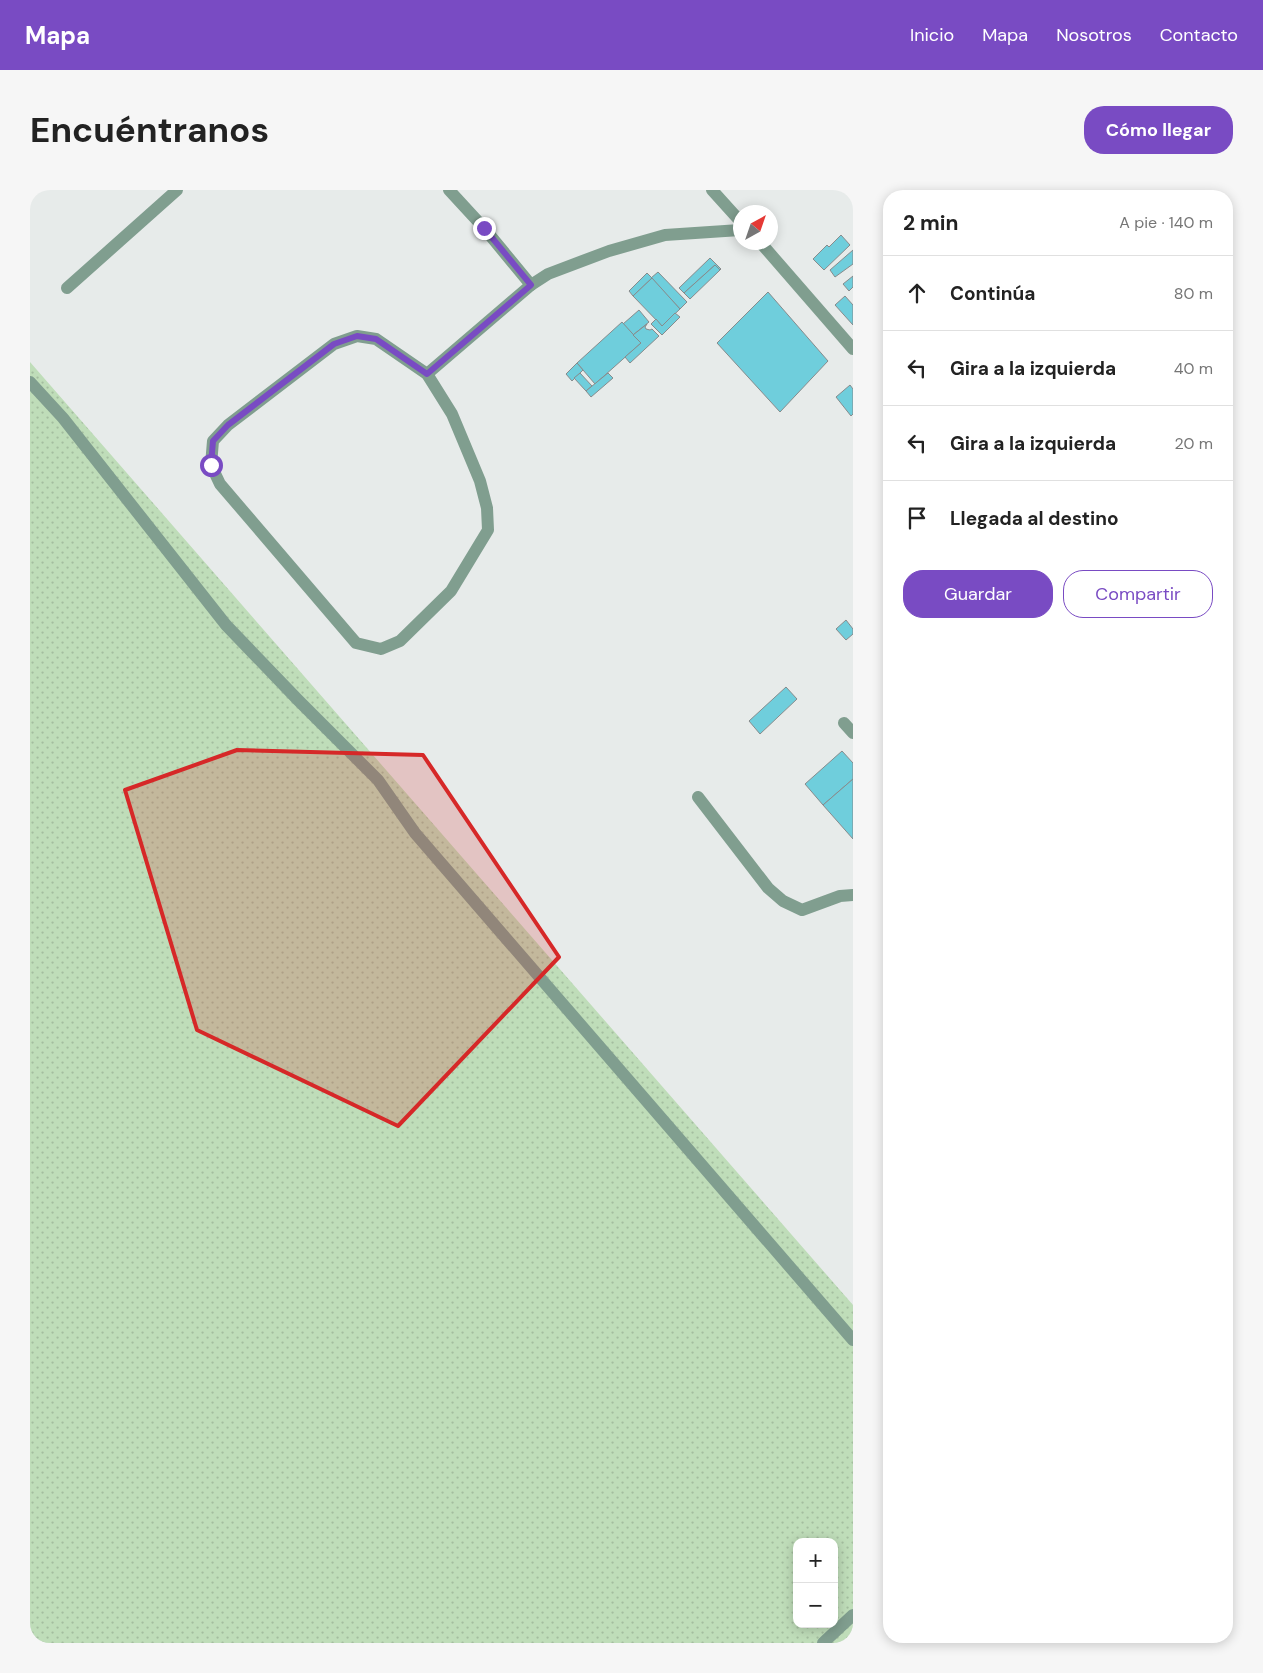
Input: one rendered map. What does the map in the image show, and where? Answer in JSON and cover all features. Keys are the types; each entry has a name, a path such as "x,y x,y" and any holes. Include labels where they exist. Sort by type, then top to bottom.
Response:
{"lane":[{"path":"67,288 177,190"},
{"path":"449,190 484,228 531,285"},
{"path":"712,190 733,213"},
{"path":"427,374 531,285 548,274 609,250 666,235 733,230"},
{"path":"767,250 853,349"},
{"path":"357,336 376,339 427,374 452,414 480,481 487,508 488,530 451,591 400,641 381,649 356,644 220,484 211,465 213,441 228,425 334,344 357,336"},
{"path":"30,382 64,418 226,624 378,780 415,833 853,1340"},
{"path":"698,797 768,888 783,901 802,910 840,896 853,895"},
{"path":"823,1643 853,1615"}],"highlighted area":[{"path":"237,750 423,755 559,957 398,1126 197,1030 125,790"}],"green space":[{"path":"30,362 853,1305 853,1638 848,1643 30,1643"}],"building":[{"path":"841,235 850,245 824,270 813,259 827,245 829,247"},
{"path":"853,250 853,264 835,277 830,270"},
{"path":"710,258 721,269 715,265 684,293 679,288"},
{"path":"715,265 720,270 690,299 684,293"},
{"path":"658,272 687,302 680,309 651,278"},
{"path":"647,273 652,278 633,296 629,291"},
{"path":"853,276 853,287 849,291 843,284"},
{"path":"652,278 680,309 662,326 633,296"},
{"path":"768,292 828,361 780,412 717,343"},
{"path":"845,296 853,305 853,325 835,305"},
{"path":"639,310 649,322 633,335 623,324"},
{"path":"675,313 680,317 662,335 651,324 656,319 662,326"},
{"path":"622,322 641,343 595,384 577,363"},
{"path":"647,324 646,329 652,329 659,336 630,363 625,357 641,343 633,335"},
{"path":"577,363 583,370 572,381 566,374"},
{"path":"580,373 592,386 586,391 574,378"},
{"path":"608,373 613,378 591,397 586,391"},
{"path":"850,385 853,389 853,414 851,416 836,397"},
{"path":"846,620 853,629 853,634 846,640 836,629"},
{"path":"786,687 797,699 760,734 749,721"},
{"path":"842,751 853,763 853,779 823,805 805,784"},
{"path":"853,779 853,839 823,805"}],"route":[{"path":"211,465 213,441 228,425 334,344 357,336 376,339 427,374 531,285 484,228"}]}
